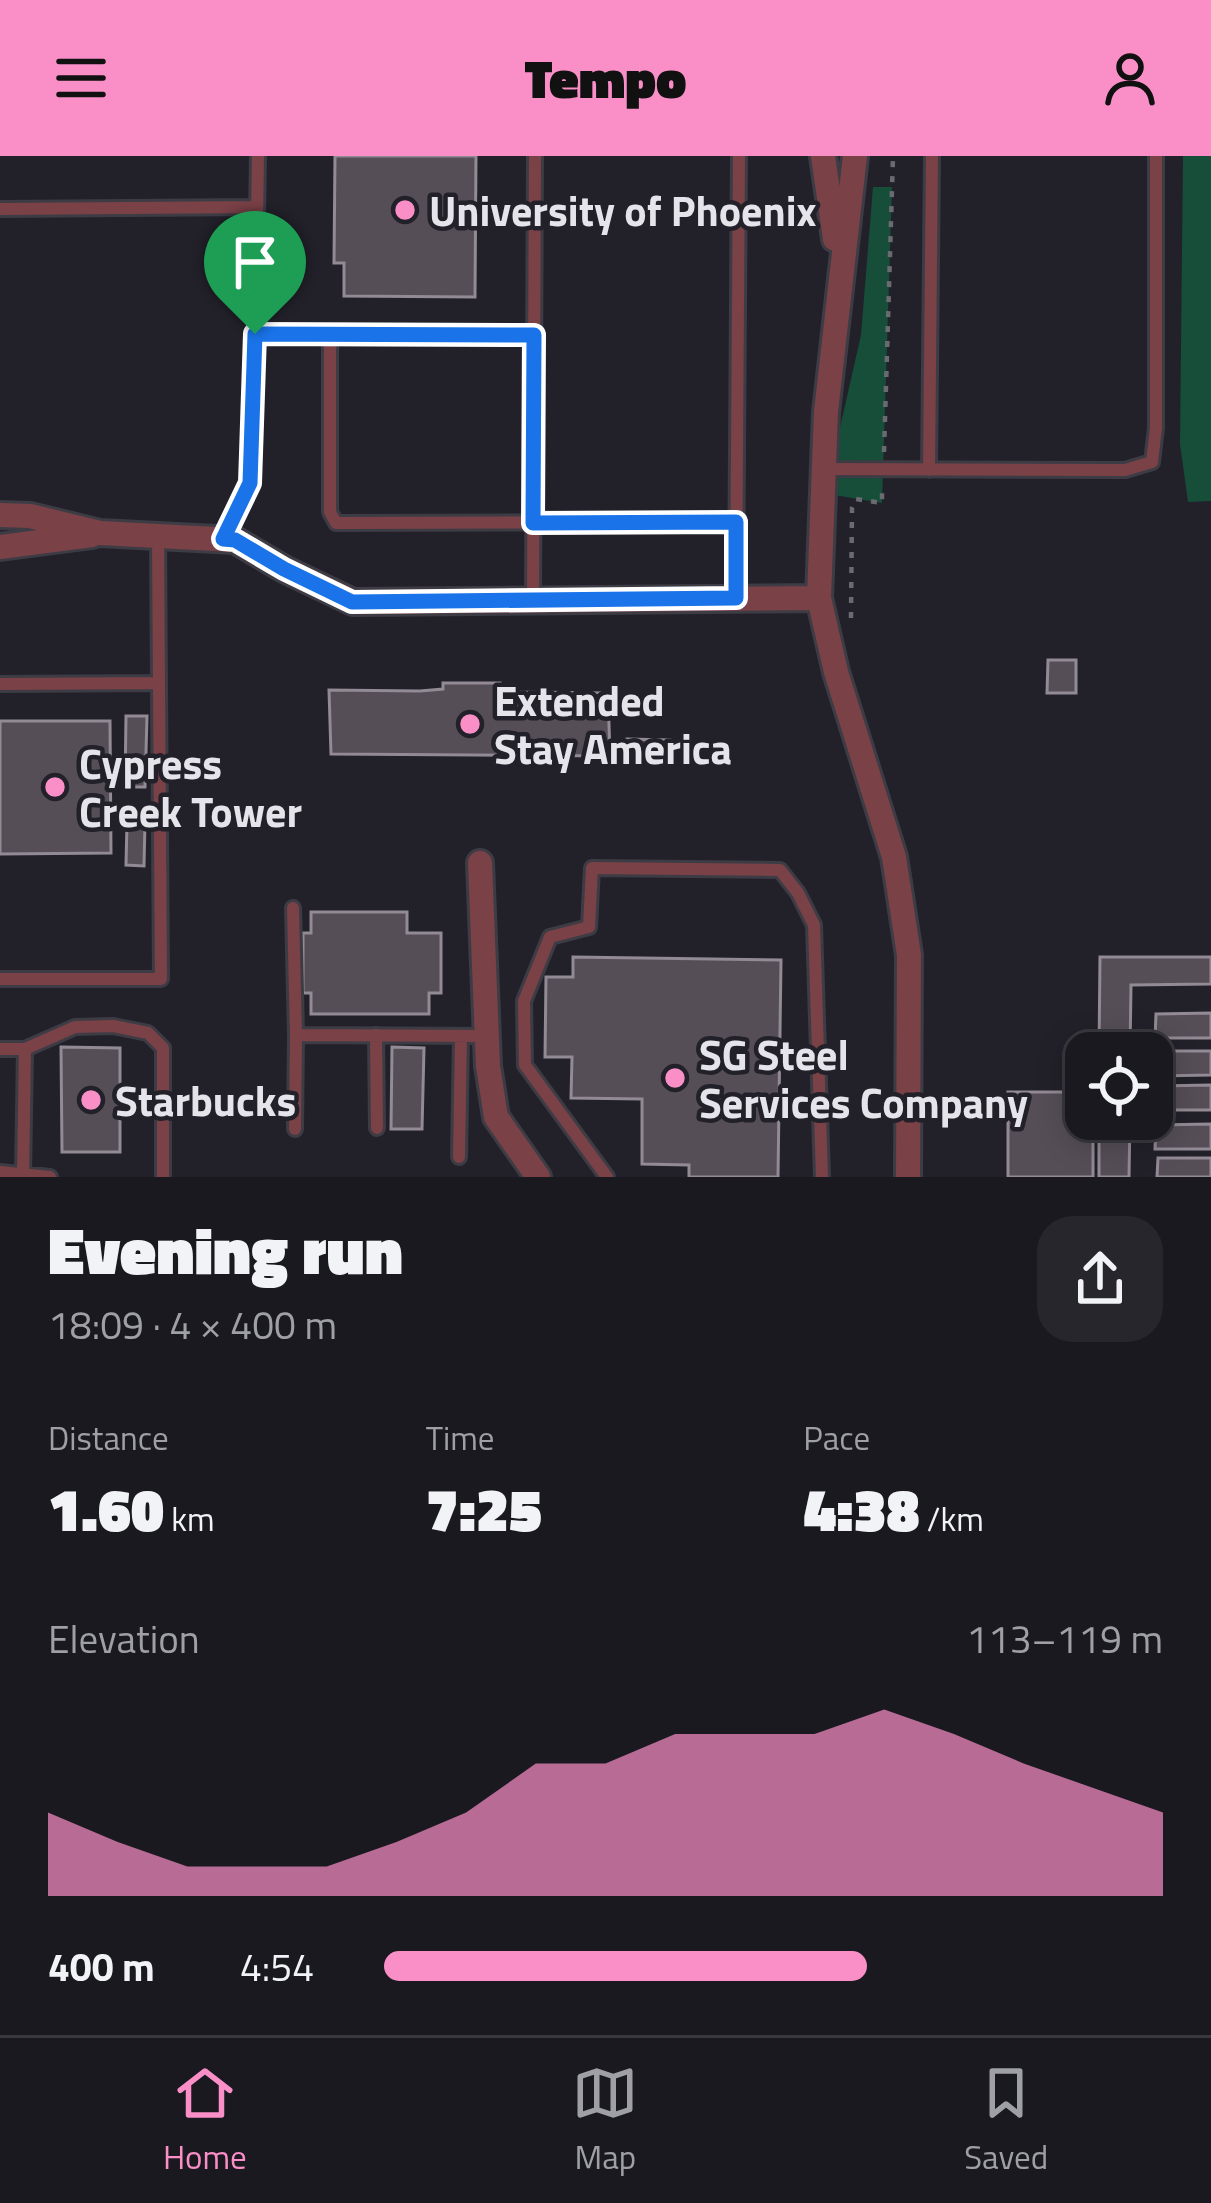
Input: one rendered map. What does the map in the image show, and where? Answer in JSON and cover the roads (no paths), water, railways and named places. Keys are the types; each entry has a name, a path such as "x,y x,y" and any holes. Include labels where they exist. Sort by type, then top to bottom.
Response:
{"street":[{"path":"823,156 840,290"},
{"path":"855,156 826,412 819,598 897,877 909,955 908,1177"},
{"path":"0,515 30,516 100,533 235,540 352,602 819,598"},
{"path":"0,547 100,533"},
{"path":"480,862 474,1036 496,1117 538,1177"}],"lane":[{"path":"223,539 250,483 258,156"},
{"path":"533,598 535,156"},
{"path":"736,598 739,156"},
{"path":"929,470 932,156"},
{"path":"826,470 1125,470 1152,462 1156,156"},
{"path":"0,208 257,207"},
{"path":"255,334 534,335"},
{"path":"330,335 330,512 336,523 736,522"},
{"path":"0,979 161,979 158,537"},
{"path":"0,684 159,683"},
{"path":"607,1177 525,1066 524,1001 550,937 589,927 592,868 780,870 798,893 814,925 822,1177"},
{"path":"293,908 295,1129"},
{"path":"0,1048 25,1048 75,1027 148,1033 163,1048 163,1177"},
{"path":"296,1035 474,1036 459,1157"},
{"path":"376,1035 376,1128"},
{"path":"23,1175 25,1048"},
{"path":"0,1172 50,1177"}],"place":[{"name":"University of Phoenix","path":"405,210"},
{"name":"Extended Stay America","path":"470,724"},
{"name":"Cypress Creek Tower","path":"55,787"},
{"name":"SG Steel Services Company","path":"675,1078"},
{"name":"Starbucks","path":"91,1100"}]}
